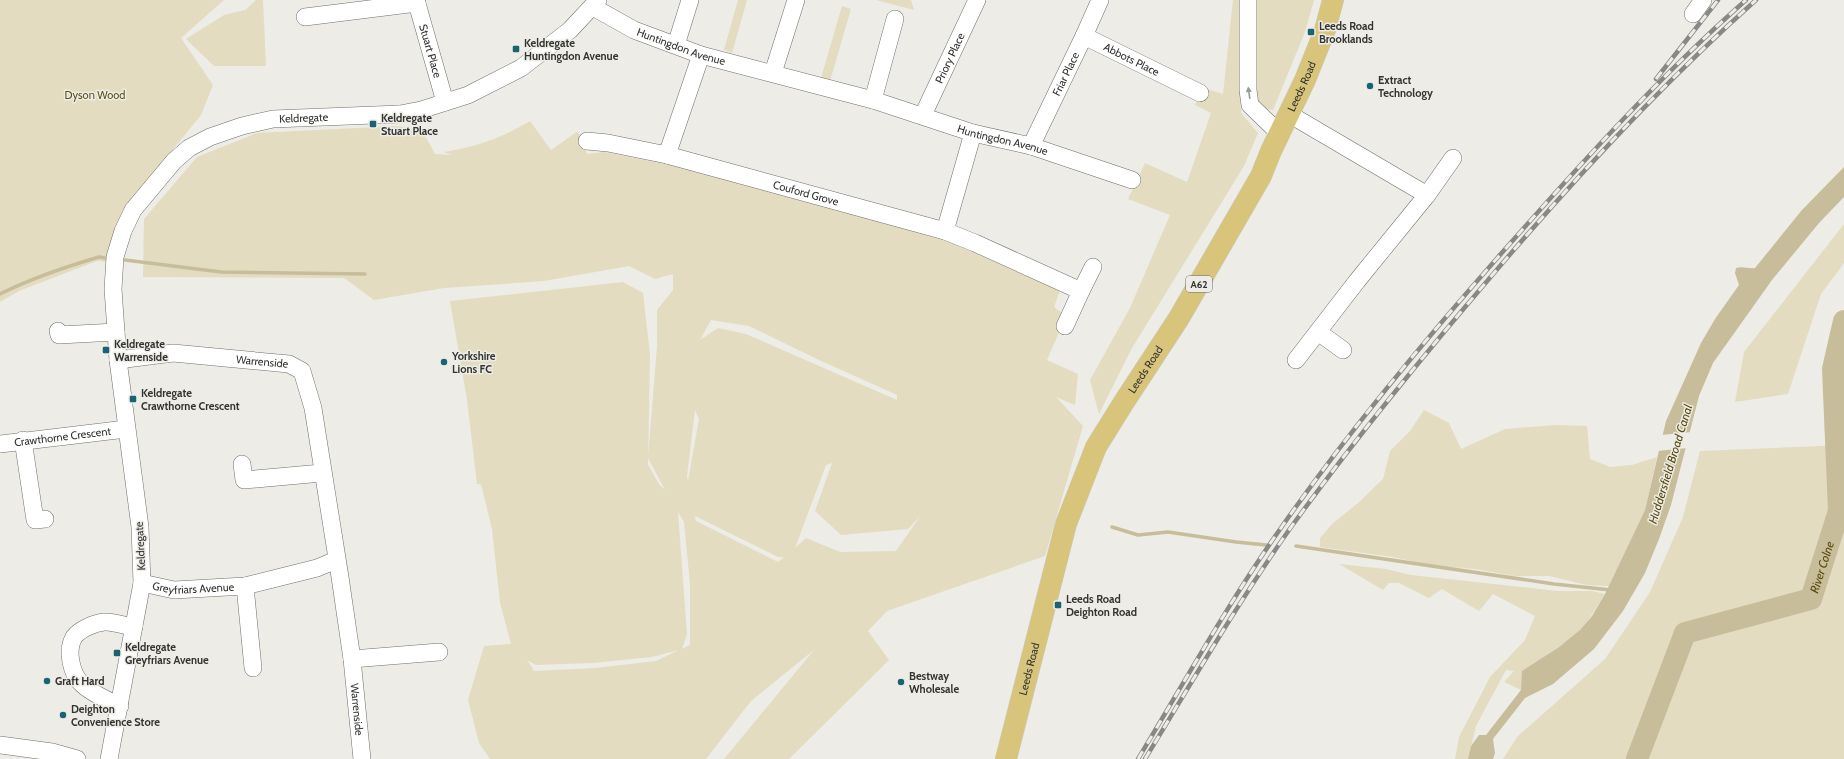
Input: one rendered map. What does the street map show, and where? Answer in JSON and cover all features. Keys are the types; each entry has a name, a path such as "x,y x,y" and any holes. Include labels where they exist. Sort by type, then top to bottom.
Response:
{"main road":[{"name":"Leeds Road","path":"1006,759 1066,524 1096,447 1179,318 1261,176 1305,80 1325,30 1333,0"}],"street":[{"path":"676,46 690,0"},
{"path":"774,73 796,0"},
{"name":"Priory Place","path":"923,115 977,0"},
{"name":"Friar Place","path":"1030,146 1100,0"},
{"path":"1248,0 1248,90 1250,105 1280,134"},
{"path":"1693,14 1703,0"},
{"path":"305,17 416,2"},
{"name":"Stuart Place","path":"416,2 445,102"},
{"name":"Huntingdon Avenue","path":"595,4 634,30 701,55 873,100 974,132 1030,146 1132,180"},
{"name":"Keldregate","path":"108,759 120,706 142,583 140,527 118,360 113,289 115,257 123,231 133,210 174,161 190,148 210,137 242,126 273,119 400,114 468,95 522,68 570,30 595,4"},
{"path":"873,100 895,19"},
{"name":"Abbots Place","path":"1084,36 1177,91 1200,93"},
{"path":"667,155 701,55"},
{"path":"1289,114 1427,195"},
{"path":"945,231 974,132"},
{"name":"Couford Grove","path":"587,141 608,143 667,155 945,231 1081,291"},
{"path":"1296,360 1427,195 1453,158"},
{"path":"1066,326 1093,267"},
{"path":"58,331 59,335 116,332"},
{"path":"1318,332 1343,350"},
{"name":"Warrenside","path":"118,360 173,353 290,364 302,371 305,376 313,408 352,659 362,759"},
{"name":"Crawthorne Crescent","path":"0,444 23,440 126,429"},
{"path":"23,440 35,521"},
{"path":"242,464 244,480 322,473"},
{"name":"Greyfriars Avenue","path":"142,583 174,590 245,586 317,568 336,560"},
{"name":"Greyfriars Avenue","path":"245,586 253,668"},
{"path":"120,706 97,695 82,684 74,671 69,658 74,637 88,626 105,622 134,628"},
{"path":"352,659 439,652"},
{"path":"0,745 52,752 77,759"}],"green space":[{"name":"Dyson Wood","path":"0,0 224,0 181,38 213,85 201,115 124,210 108,262 97,261 19,291 0,302"},
{"path":"256,0 263,0 266,66 214,66 186,39 224,15 245,10"},
{"path":"738,0 747,0 732,53 724,50"},
{"path":"876,0 911,0 914,10"},
{"path":"1233,0 1242,0 1239,67 1241,113 1258,133 1244,166 1132,348 1099,414 1090,380 1130,308 1170,215 1128,199 1145,163 1187,182 1211,113 1195,105 1203,88 1223,94"},
{"path":"1256,0 1314,0 1305,32 1273,110 1265,109 1256,102"},
{"path":"842,6 851,9 830,81 821,78"},
{"path":"530,121 551,150 578,131 587,154 605,152 670,165 753,186 949,242 1060,290 1054,307 1066,316 1047,360 1078,374 1075,405 1056,397 1083,426 1045,556 887,611 868,631 889,660 789,759 724,759 814,650 751,701 706,759 490,759 479,743 468,700 484,646 511,644 500,603 492,529 481,484 477,484 467,400 450,301 623,282 643,293 650,355 648,456 657,346 657,310 673,290 673,274 655,279 629,266 544,281 444,288 374,300 344,278 143,277 144,219 197,157 257,133 396,126 422,130 435,154 452,155 444,152 489,141","holes":["711,320 749,326 819,360 897,395 897,400 746,334 718,328 700,340","695,410 699,419 688,481 687,476","648,458 665,490 659,484 648,465","832,463 815,511 841,535 908,529 921,515 896,551 840,552 806,538 795,548 826,465","678,512 684,522 690,584 690,645 682,649 687,634","695,516 778,557 784,557 778,562 696,521","679,650 656,661 595,668 534,671 527,660 536,665 592,663 652,657"]},
{"path":"1844,224 1844,263 1821,294 1788,394 1735,402 1744,352"},
{"path":"1424,410 1449,423 1461,449 1505,429 1556,425 1587,426 1590,459 1610,467 1632,465 1657,457 1645,510 1609,586 1587,585 1549,576 1515,576 1475,569 1429,565 1393,557 1320,547 1320,538 1332,524 1358,503 1383,479 1390,451 1410,431"},
{"path":"1844,445 1844,759 1503,759 1518,736 1605,659 1650,592 1683,517 1700,451"},
{"path":"1339,564 1386,569 1411,575 1558,591 1592,591 1605,594 1580,630 1573,637 1545,656 1529,671 1521,690 1504,682 1514,671 1506,670 1476,726 1468,759 1455,759 1459,737 1490,677 1525,640 1535,616 1493,594 1479,611 1442,589 1429,598 1399,583 1389,583 1383,590"}],"water":[{"name":"Huddersfield Broad Canal","path":"1844,167 1844,197 1819,223 1772,280 1713,363 1699,396 1671,505 1659,539 1645,573 1623,611 1594,649 1553,684 1525,698 1493,739 1495,753 1493,759 1468,759 1471,746 1479,735 1486,735 1521,690 1522,671 1559,647 1580,630 1592,616 1605,594 1645,510 1666,421 1701,343 1715,319 1739,285 1735,273 1736,268 1755,268 1802,210"}],"pier":[{"path":"1692,432 1688,448 1657,451 1661,435"}],"waterway":[{"path":"0,294 61,269 99,257 105,258"},
{"path":"125,260 221,272 365,274"},
{"name":"River Colne","path":"1637,759 1685,633 1811,599 1839,511 1833,369 1844,321"},
{"path":"1112,527 1138,535 1168,532 1266,545"},
{"path":"1296,546 1554,584 1611,590"}],"railway":[{"path":"1656,79 1718,0"},
{"path":"1138,759 1208,641 1263,553 1336,453 1391,383 1448,314 1593,151 1683,59 1746,0"},
{"path":"1145,759 1251,586 1313,497 1389,399 1494,273 1620,132 1653,98 1756,0"}],"place":[{"name":"Leeds Road Brooklands","path":"1311,32"},
{"name":"Keldregate Huntingdon Avenue","path":"516,49"},
{"name":"Extract Technology","path":"1370,86"},
{"name":"Keldregate Stuart Place","path":"373,124"},
{"name":"Keldregate Warrenside","path":"106,350"},
{"name":"Yorkshire Lions FC","path":"444,362"},
{"name":"Keldregate Crawthorne Crescent","path":"133,399"},
{"name":"Leeds Road Deighton Road","path":"1058,605"},
{"name":"Keldregate Greyfriars Avenue","path":"117,653"},
{"name":"Graft Hard","path":"47,681"},
{"name":"Bestway Wholesale","path":"901,682"},
{"name":"Deighton Convenience Store","path":"63,715"}]}
